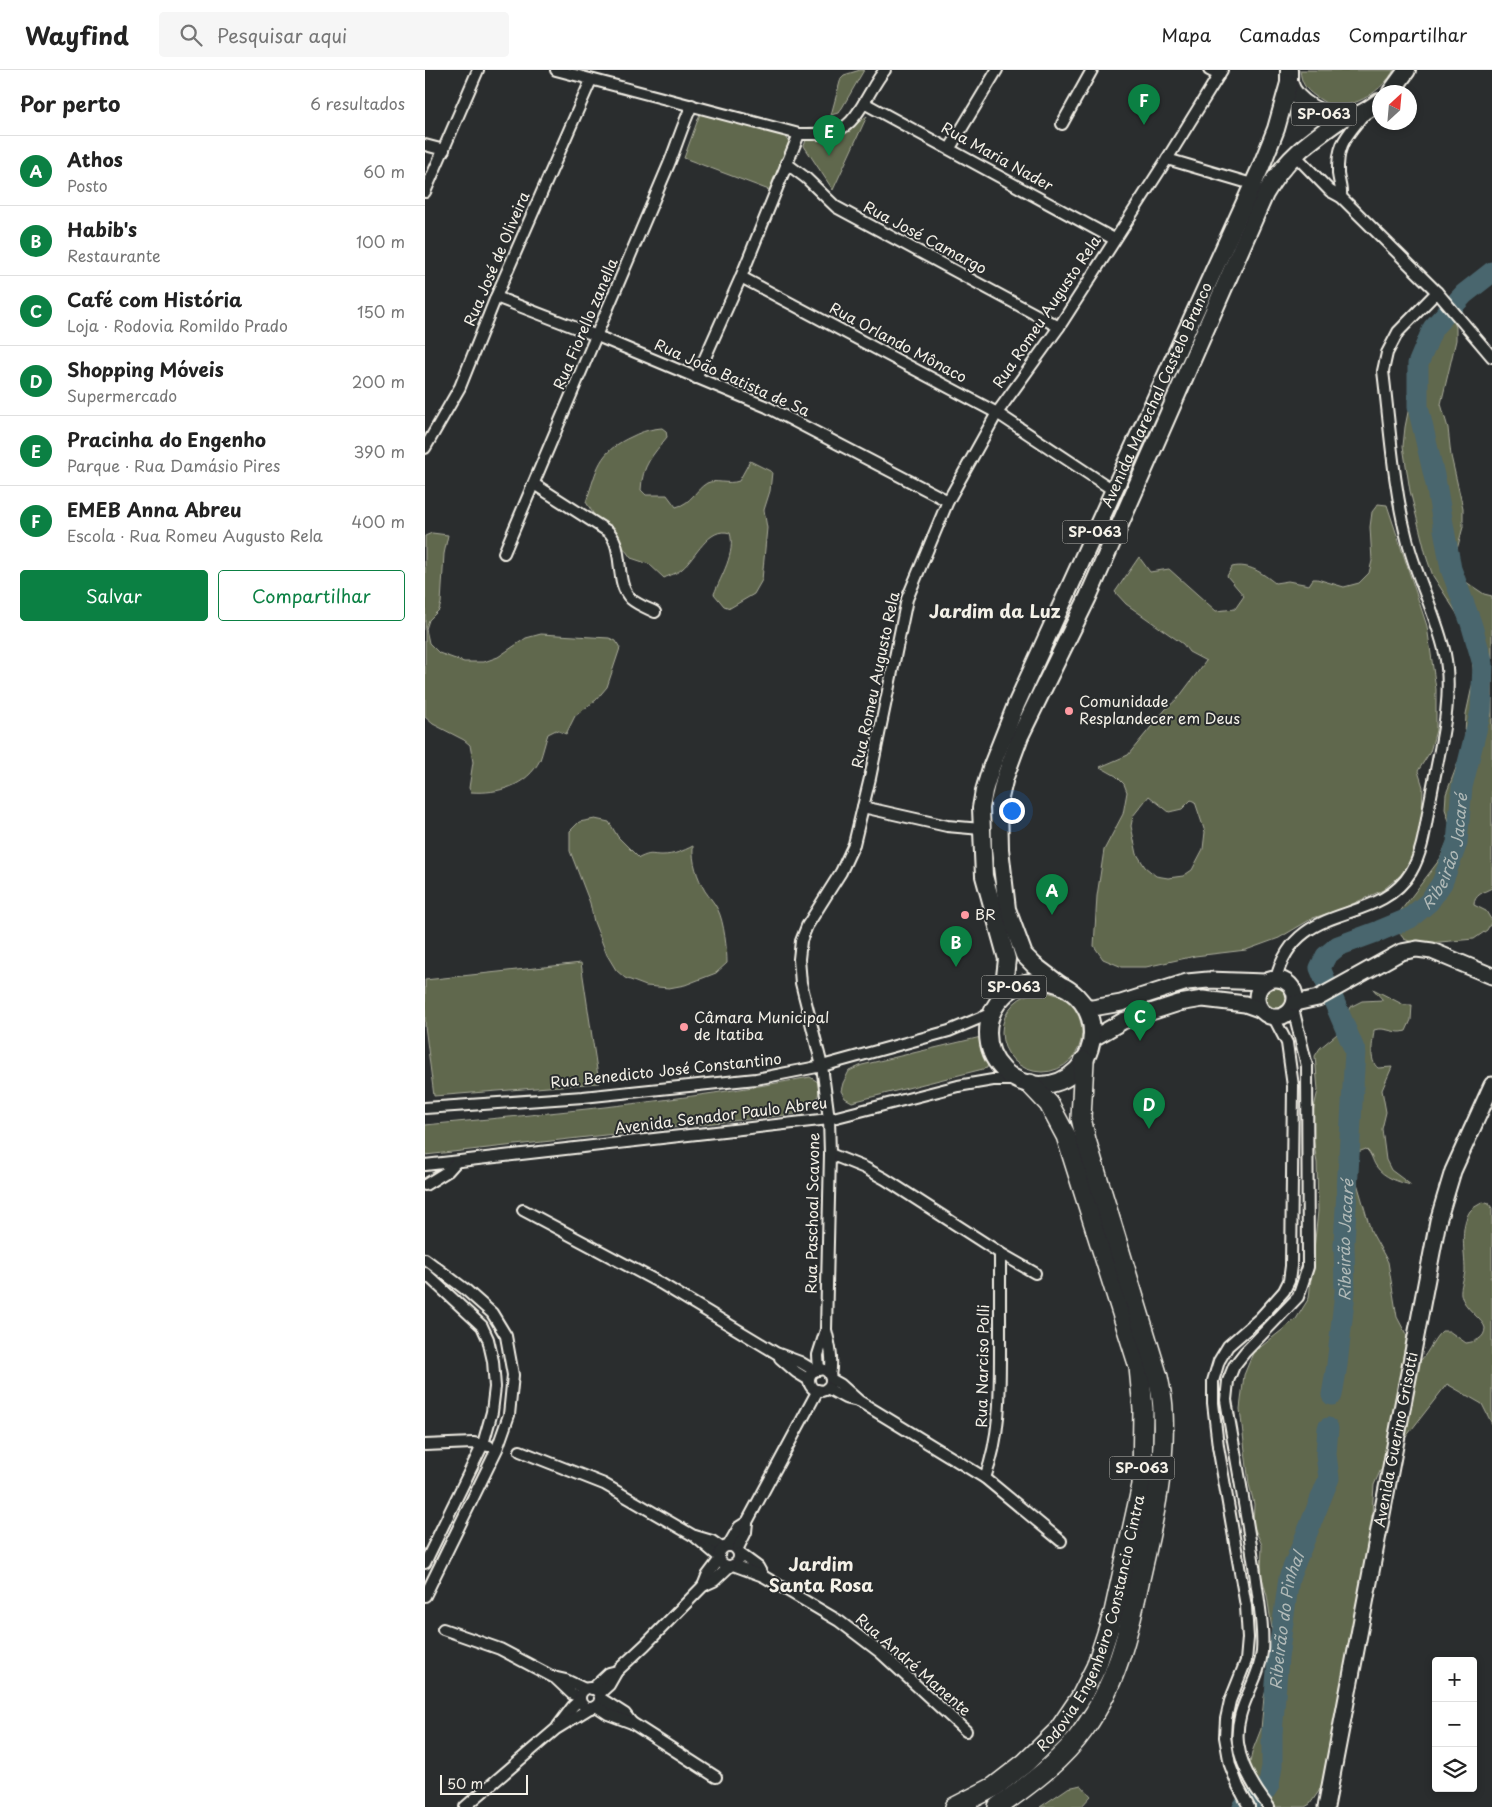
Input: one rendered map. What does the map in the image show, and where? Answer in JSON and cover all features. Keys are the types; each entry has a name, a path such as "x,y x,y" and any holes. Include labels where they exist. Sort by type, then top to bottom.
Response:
{"highway":[{"name":"Rodovia Engenheiro Constancio Cintra","path":"998,1807 1036,1780 1067,1751 1086,1728 1104,1699 1127,1638 1160,1484 1163,1410 1159,1377 1086,1140 1081,1118 1085,1061"},
{"name":"Rodovia Engenheiro Constancio Cintra","path":"955,1807 994,1787 1025,1763 1058,1731 1081,1697 1096,1667 1114,1612 1141,1485 1143,1409 1139,1367 1066,1136 1049,1104 1024,1082"}],"main road":[{"path":"1396,85 1407,70"},
{"name":"SP-063","path":"1289,76 1300,100 1312,109 1325,114 1344,117 1372,107"},
{"name":"Avenida Marechal Castelo Branco","path":"1003,995 1007,959 984,876 981,808 984,791 1016,705 1276,129 1289,76"},
{"name":"Avenida Marechal Castelo Branco","path":"1059,984 1024,955 1007,909 999,839 999,802 1005,777 1020,736 1088,597 1265,194 1274,178 1294,154 1344,117"},
{"path":"1092,1039 1123,1021 1179,1003 1203,999 1245,1004 1259,1009 1274,1018 1285,1016 1294,1005 1318,998 1401,952 1417,949 1432,951 1492,976"},
{"name":"SP-063","path":"1024,1082 1000,1066 992,1052 988,1035 989,1024 992,1013 1003,995 1013,988 1035,980 1059,984 1075,994 1087,1009 1092,1024 1092,1039 1085,1061"},
{"path":"1087,1009 1121,1003 1187,982 1208,980 1287,982 1294,991 1294,1005"},
{"path":"1259,1009 1256,998 1261,986 1270,981"},
{"path":"1024,1082 1042,1085 1061,1080 1077,1070 1085,1061"},
{"name":"Avenida Guerino Grisotti","path":"1321,1805 1438,1221 1453,1171 1492,1085"}],"street":[{"path":"425,192 478,70"},
{"path":"556,70 799,134 827,133 840,130 851,120 864,103 885,70"},
{"path":"950,148 997,70"},
{"path":"1062,124 1092,70"},
{"path":"1209,70 1220,73"},
{"name":"Rua Romeu Augusto Rela","path":"822,1066 801,983 799,958 801,940 807,926 841,872 854,844 907,598 948,501 997,413 1059,327 1220,73"},
{"name":"Rua José de Oliveira","path":"425,448 460,387 496,296 591,80"},
{"name":"Rua Maria Nader","path":"864,103 1115,239"},
{"name":"Rua Fiorello zanella","path":"504,553 597,336 692,105"},
{"path":"1341,197 1338,162 1341,146 1347,135 1372,108"},
{"path":"696,378 741,277 799,134"},
{"path":"425,145 444,150"},
{"path":"1294,154 1330,191 1341,197 1437,292 1492,357"},
{"path":"1167,159 1252,184"},
{"name":"Rua José Camargo","path":"786,163 806,178 836,207 1059,327"},
{"name":"Rua Orlando Mônaco","path":"741,277 997,413 1113,490"},
{"path":"1270,981 1299,937 1314,926 1382,899 1404,884 1417,862 1424,835 1447,705 1448,675 1444,652 1407,541 1398,500 1383,371 1387,353 1398,332 1437,292"},
{"name":"Rua João Batista de Sa","path":"496,296 767,407 948,501"},
{"path":"534,484 614,537 618,548 624,590 637,604 655,612"},
{"path":"863,807 947,826 981,829"},
{"path":"1266,1804 1252,1783 1243,1762 1238,1742 1239,1722 1245,1698 1257,1672 1262,1653 1262,1629 1253,1558 1226,1400 1228,1381 1235,1366 1245,1352 1298,1297 1308,1267 1307,1066 1294,1005"},
{"name":"Rua Benedicto José Constantino","path":"425,1108 622,1093 756,1079 822,1066 949,1031 992,1013"},
{"path":"1249,1807 1230,1765 1225,1737 1225,1719 1229,1701 1246,1661 1248,1638 1247,1606 1218,1446 1213,1403 1213,1381 1219,1361 1228,1346 1260,1318 1284,1291 1289,1281 1291,1266 1293,1086 1287,1043 1274,1018"},
{"name":"Rua Paschoal Scavone","path":"814,1373 826,1330 830,1154 829,1119 822,1066"},
{"name":"Avenida Senador Paulo Abreu","path":"425,1165 829,1119 958,1086 993,1080 1024,1082"},
{"path":"830,1154 865,1168 885,1179 1000,1253 1035,1273"},
{"path":"425,1185 448,1171 456,1162"},
{"path":"523,1210 661,1283 775,1354 800,1362 814,1373 825,1371 826,1383 845,1398 859,1401 985,1478 1061,1541"},
{"name":"Rua Narciso Polli","path":"985,1478 992,1460 997,1437 1000,1253"},
{"path":"425,1259 493,1313 506,1336 513,1375 509,1415 497,1449 425,1596"},
{"path":"425,1273 482,1326 488,1339 493,1361 495,1387 492,1412 483,1444 425,1563"},
{"name":"Rua Paschoal Scavone","path":"703,1586 707,1576 746,1532 747,1522 826,1383 832,1360 831,1346 826,1330"},
{"path":"814,1373 812,1386 826,1383"},
{"path":"425,1445 483,1444 497,1449"},
{"name":"Rua André Manente","path":"520,1450 604,1484 694,1536 713,1541 727,1552 757,1567 763,1576"},
{"path":"727,1552 738,1560 732,1566"},
{"name":"Rua André Manente","path":"727,1552 723,1565 763,1576 839,1621 881,1653 967,1731"},
{"name":"Rua Paschoal Scavone","path":"465,1807 556,1729 566,1714 609,1685 617,1670 645,1645 703,1586 714,1581 732,1566"},
{"path":"443,1629 500,1649 553,1677 566,1680 590,1698 625,1714 632,1723 717,1776"}],"green space":[{"path":"864,70 842,108 838,113 831,115 841,78 844,75"},
{"path":"1300,70 1394,70 1382,85 1372,85 1372,93 1359,101 1341,105 1328,104 1321,100 1306,88 1301,78"},
{"path":"701,111 783,130 789,142 769,190 684,158"},
{"path":"867,116 833,190 804,146 807,137 846,129"},
{"path":"1453,320 1456,327 1456,340 1441,404 1448,428 1451,456 1463,508 1463,527 1456,553 1458,568 1466,582 1484,594 1492,596 1492,888 1478,896 1474,905 1486,911 1492,921 1487,930 1474,939 1417,944 1404,939 1396,929 1396,921 1399,913 1440,859 1448,840 1450,824 1445,809 1446,794 1461,755 1465,736 1466,714 1474,677 1471,648 1466,632 1456,612 1433,576 1427,559 1410,491 1403,446 1419,357 1436,330 1446,321"},
{"path":"662,428 666,431 667,437 646,467 641,490 646,495 667,495 676,507 686,503 707,483 739,481 750,461 772,472 770,491 764,510 767,528 762,580 754,594 730,608 724,606 714,594 729,556 731,548 730,533 722,532 709,538 682,569 664,578 649,564 631,558 620,543 601,526 586,502 597,470 605,455 612,448 640,433"},
{"path":"1378,504 1387,505 1427,626 1436,689 1436,730 1430,752 1418,771 1423,787 1422,818 1418,841 1411,860 1402,874 1383,890 1339,910 1313,918 1279,938 1246,950 1195,956 1146,967 1122,967 1103,959 1094,946 1097,896 1104,850 1123,814 1127,792 1124,784 1116,776 1100,767 1128,755 1165,710 1179,697 1206,661 1189,652 1183,644 1126,604 1115,592 1139,557 1150,572 1169,569 1216,611 1235,609 1244,596 1227,576 1232,567 1244,566 1250,568 1260,572 1275,583 1288,581 1309,585 1313,579 1317,579 1344,587 1359,583 1369,573 1372,561 1370,527 1372,512","holes":["1149,796 1169,812 1182,809 1191,800 1195,802 1205,832 1203,849 1192,870 1183,876 1168,878 1156,876 1145,867 1137,854 1131,826 1133,816"]},
{"path":"432,533 448,535 444,554 441,603 439,610 429,620 426,629 429,643 439,653 464,662 484,662 498,657 526,638 541,634 609,638 616,641 620,648 607,687 596,700 575,716 566,734 556,730 548,734 540,760 528,776 520,782 501,790 471,792 469,788 473,762 470,745 433,724 425,717 425,536"},
{"path":"595,819 609,822 618,837 639,858 649,854 662,855 674,853 693,846 693,858 697,875 705,891 717,907 726,943 727,963 716,973 685,985 669,988 646,986 625,978 616,970 607,955 594,922 590,903 570,851 570,831 579,822"},
{"path":"581,963 599,1083 434,1096 425,1026 425,980"},
{"path":"1276,987 1284,991 1288,999 1284,1007 1276,1011 1268,1007 1264,999 1268,991"},
{"path":"1373,989 1404,1005 1412,1005 1411,1020 1406,1031 1374,1030 1372,1050 1373,1060 1378,1068 1392,1067 1382,1090 1386,1112 1382,1129 1386,1160 1391,1170 1411,1185 1383,1174 1366,1149 1358,1152 1355,1176 1371,1231 1388,1262 1397,1317 1408,1338 1412,1360 1415,1364 1423,1358 1442,1331 1449,1331 1466,1343 1476,1341 1485,1332 1484,1325 1465,1304 1461,1294 1465,1271 1463,1240 1465,1225 1470,1211 1483,1202 1489,1204 1492,1208 1492,1276 1490,1277 1492,1280 1492,1424 1482,1404 1447,1384 1381,1469 1374,1485 1371,1528 1363,1586 1341,1685 1325,1775 1319,1791 1310,1804 1305,1807 1274,1807 1254,1782 1249,1768 1252,1752 1261,1729 1264,1697 1276,1656 1267,1596 1261,1574 1262,1545 1253,1525 1254,1504 1249,1484 1240,1409 1244,1375 1253,1353 1296,1319 1309,1298 1318,1211 1317,1163 1312,1132 1313,1112 1318,1090 1315,1056 1320,1048 1337,1034 1350,1007 1362,1001 1383,1000"},
{"path":"1042,992 1057,995 1070,1004 1079,1017 1082,1032 1079,1047 1070,1060 1057,1069 1042,1072 1027,1069 1014,1060 1005,1047 1002,1032 1005,1017 1014,1004 1027,995"},
{"path":"981,1037 984,1055 988,1063 987,1068 852,1102 845,1098 841,1091 849,1071 862,1065"},
{"path":"810,1077 818,1082 819,1091 814,1103 804,1113 425,1155 425,1125 666,1100"},
{"path":"1081,1785 1091,1796 1081,1807 1040,1807 1068,1788"}],"waterway":[{"name":"Ribeirão Jacaré","path":"1332,1395 1345,1292 1344,1243 1355,1051 1320,968 1326,956 1338,946 1410,918 1429,902 1442,883 1457,843 1462,787 1481,711 1483,664 1471,623 1451,569 1436,484 1418,407 1418,364 1433,328 1464,294 1492,272"},
{"name":"Ribeirão do Pinhal","path":"1243,1807 1265,1791 1269,1785 1272,1766 1272,1734 1278,1658 1289,1578 1329,1478 1326,1454 1328,1428"}],"place":[{"name":"EMEB Anna Abreu","path":"1144,125"},
{"name":"Pracinha do Engenho","path":"829,156"},
{"name":"Comunidade Resplandecer em Deus","path":"1069,711"},
{"name":"BR","path":"965,915"},
{"name":"Athos","path":"1052,915"},
{"name":"Habib's","path":"956,967"},
{"name":"Câmara Municipal de Itatiba","path":"684,1027"},
{"name":"Café com História","path":"1140,1041"},
{"name":"Shopping Móveis","path":"1149,1129"}],"district":[{"name":"Jardim da Luz","path":"995,612"},
{"name":"Jardim Santa Rosa","path":"821,1575"}]}
